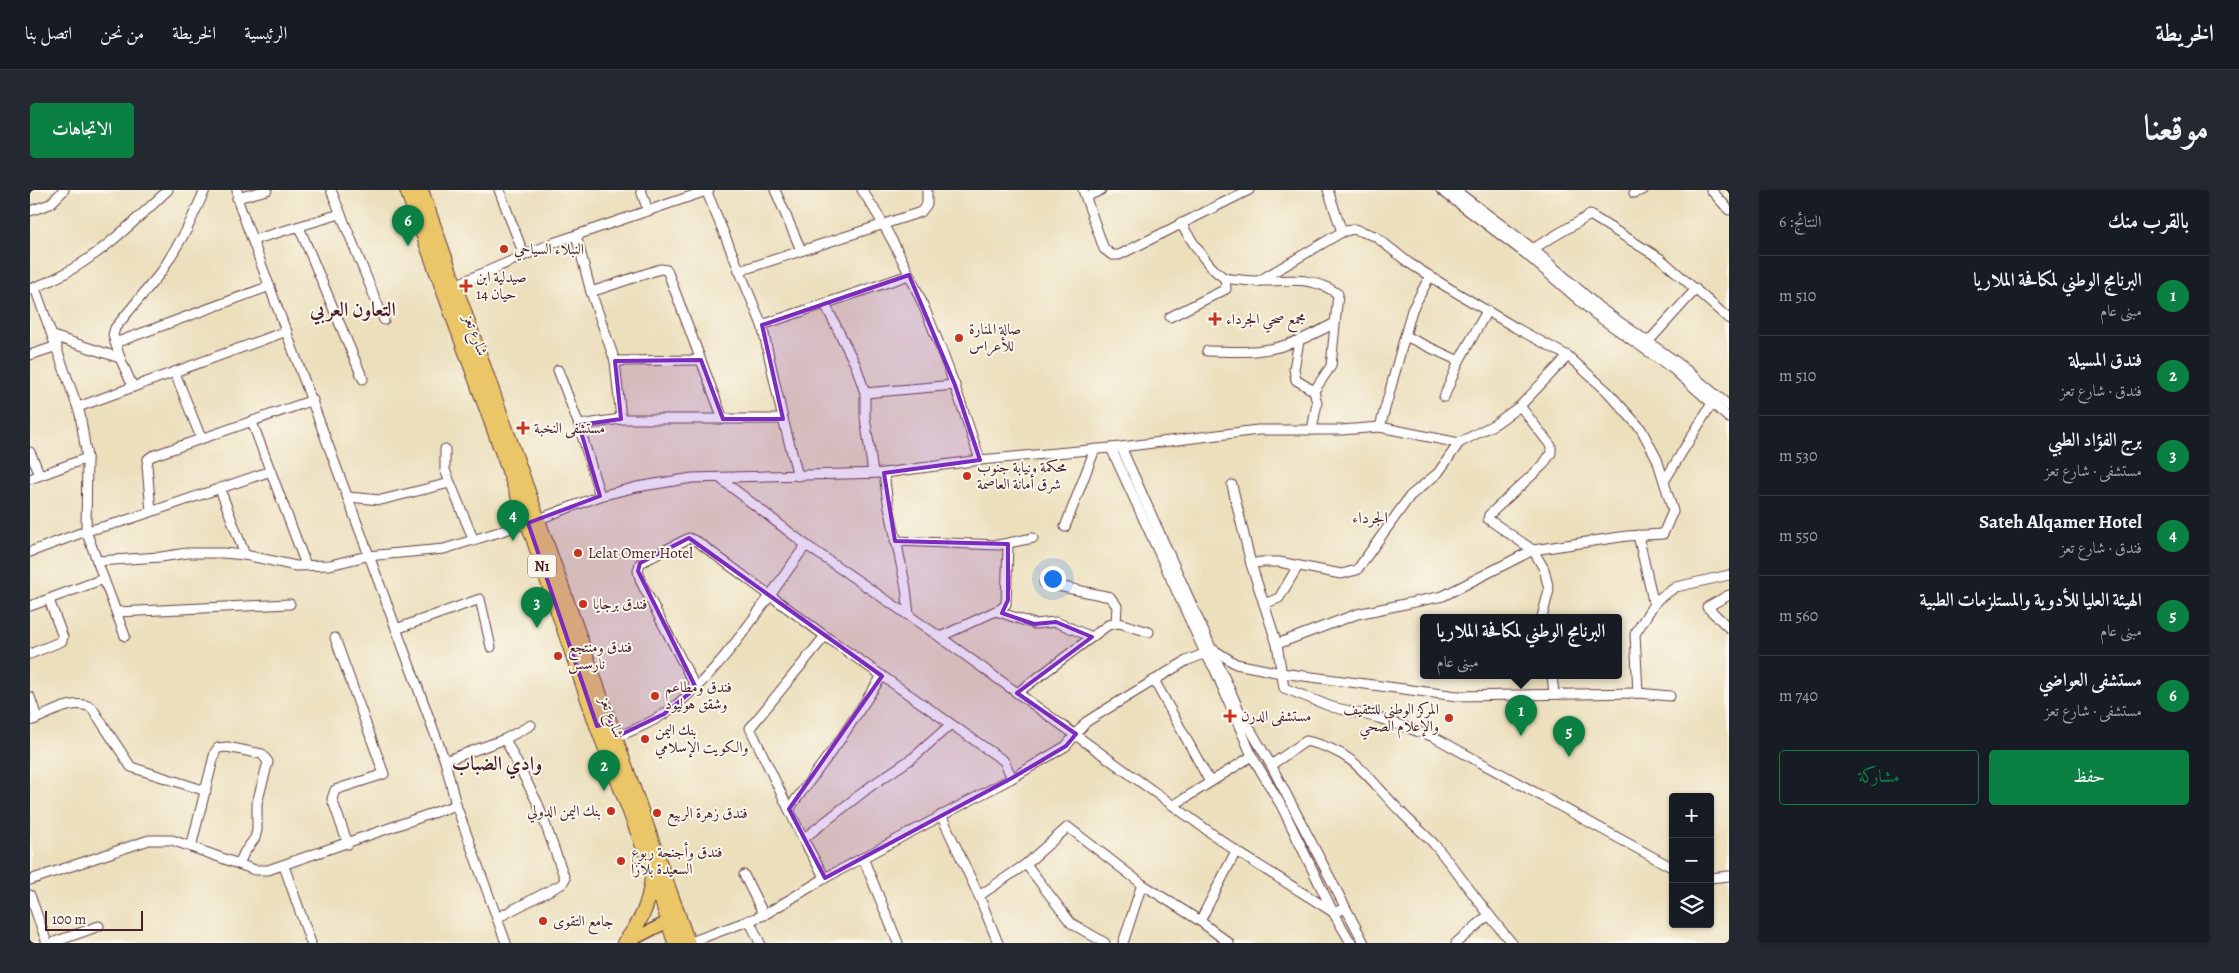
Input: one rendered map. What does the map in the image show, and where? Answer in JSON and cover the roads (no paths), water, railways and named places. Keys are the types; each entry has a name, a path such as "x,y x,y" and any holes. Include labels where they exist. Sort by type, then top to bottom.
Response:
{"highway":[{"name":"شارع تعز","path":"407,190 533,521"},
{"name":"شارع تعز","path":"421,190 604,724 667,922 680,943"},
{"name":"شارع تعز","path":"604,724 616,737 680,943"},
{"path":"625,943 646,910 652,872"}],"main road":[{"path":"625,943 667,922"}],"street":[{"path":"30,211 50,204 64,190"},
{"path":"133,387 115,343 114,328 162,271 186,231 204,190"},
{"path":"267,190 237,194 348,497 367,556 445,761 456,805 506,943"},
{"path":"331,190 384,320"},
{"path":"499,190 524,256"},
{"path":"641,190 648,211"},
{"path":"453,286 576,235 707,190 762,325 798,476"},
{"path":"775,190 801,250"},
{"path":"862,190 885,224 909,275 955,385 980,460"},
{"path":"739,271 921,212 927,204 927,190"},
{"path":"1101,190 1085,193 1104,249 1112,255 1119,255 1249,190"},
{"path":"1328,190 1342,232"},
{"path":"1441,190 1529,251 1595,314 1673,369 1729,418"},
{"path":"1455,190 1600,308 1678,363 1729,406"},
{"path":"1711,190 1729,210"},
{"path":"125,636 86,531 87,458 78,406 57,346 32,288 74,268 106,248 165,191"},
{"path":"253,240 340,214"},
{"path":"1529,251 1590,215 1661,258 1729,319"},
{"path":"1180,223 1210,265 1225,278 1257,282 1296,278 1328,286 1338,294 1331,366 1314,391"},
{"path":"299,226 363,379"},
{"path":"1257,282 1342,232 1354,230 1375,236 1430,276 1487,311 1568,356 1607,391 1641,429 1665,480 1673,511 1663,534 1638,535 1533,550 1442,596 1358,614 1277,644"},
{"path":"576,235 591,292 615,361 621,419"},
{"path":"591,292 660,269 667,270 722,419"},
{"path":"762,325 909,275"},
{"path":"1380,427 1412,310 1430,276"},
{"path":"1170,317 1226,289 1225,278"},
{"path":"115,343 270,286"},
{"path":"1648,342 1696,289"},
{"path":"825,304 856,366 865,393 865,417 873,473"},
{"path":"1444,397 1459,361 1487,311"},
{"path":"1207,351 1261,350 1299,341 1335,323"},
{"path":"78,406 176,373 287,331"},
{"path":"53,336 120,358"},
{"path":"1405,336 1459,361"},
{"path":"1299,341 1294,369 1296,380 1314,391 1317,402 1312,430"},
{"path":"30,355 57,346"},
{"path":"1251,564 1270,562 1341,574 1357,570 1410,496 1438,473 1459,443 1496,424 1520,406 1568,356"},
{"path":"615,361 701,360"},
{"path":"558,370 579,425 600,496"},
{"path":"176,373 201,438"},
{"path":"865,393 955,385"},
{"path":"151,511 148,460 201,438 313,400"},
{"path":"1665,480 1712,402"},
{"path":"1520,406 1551,446 1552,452 1543,465 1489,515 1488,519 1533,550 1544,569 1549,590 1543,614"},
{"path":"579,425 621,419 783,419"},
{"path":"252,422 306,566"},
{"path":"97,561 161,557 187,553 245,555 296,566 330,565 367,556 444,549 533,521 600,496 637,486 692,478 720,479 884,473 980,460 1121,447 1258,430 1380,427 1459,443"},
{"path":"1121,447 1252,756 1282,807 1333,912 1351,943"},
{"path":"1111,448 1209,652 1239,710 1271,765 1364,943"},
{"path":"445,449 444,470 474,541"},
{"path":"1065,527 1095,449"},
{"path":"30,452 40,475"},
{"path":"30,479 87,458"},
{"path":"30,552 86,531 121,522 270,471"},
{"path":"884,473 895,541 906,588 909,615"},
{"path":"720,479 806,545 940,637 1236,851 1333,912 1345,909"},
{"path":"348,497 381,500 450,483"},
{"path":"1232,485 1251,564 1277,644 1284,688 1332,707 1379,718 1434,737 1669,866"},
{"path":"220,489 245,555"},
{"path":"1638,535 1654,605"},
{"path":"696,688 641,582 638,571 640,563 689,538 698,542 824,636 1004,761 1012,778"},
{"path":"895,541 977,545 1008,544 1034,538"},
{"path":"940,637 1004,606 1008,600 1008,544"},
{"path":"616,737 664,714 696,688 715,668 806,545"},
{"path":"1264,604 1280,598 1298,566"},
{"path":"1638,693 1636,634 1654,605 1676,587 1729,575"},
{"path":"30,606 103,579"},
{"path":"1044,583 1110,597 1117,606 1116,623"},
{"path":"1729,595 1707,607 1729,628"},
{"path":"30,654 62,641 63,637 49,600"},
{"path":"396,629 480,600 491,647"},
{"path":"116,612 290,604"},
{"path":"996,611 1034,624 1056,622 1092,636"},
{"path":"1017,693 1108,625 1116,623 1149,632"},
{"path":"824,636 750,728 803,839 825,878"},
{"path":"335,638 384,774 335,790 332,799 348,844"},
{"path":"1209,652 1236,664 1281,673 1457,696 1638,693 1670,696"},
{"path":"680,943 764,915 825,878 1012,778 1066,746 1086,722 1154,680 1209,652"},
{"path":"789,809 840,740 882,676"},
{"path":"1552,679 1554,694"},
{"path":"1154,680 1210,782"},
{"path":"30,697 34,720 74,704 84,703 92,708 131,767 206,791"},
{"path":"803,839 872,786 914,757 951,724"},
{"path":"445,761 505,739 531,725"},
{"path":"497,918 562,884 565,879 538,804 505,739"},
{"path":"1271,765 1306,741 1326,745 1343,753 1360,766 1401,812 1432,842 1470,888 1488,916 1512,943"},
{"path":"192,848 215,752 218,748 227,747 262,754 266,758 267,768 257,803 257,830 255,838 244,853 239,864"},
{"path":"1174,805 1252,756"},
{"path":"30,880 149,840 172,840 255,870 284,866 456,805"},
{"path":"941,815 979,896 998,943"},
{"path":"979,896 1026,864 1068,827 1142,884 1200,921 1229,943"},
{"path":"1200,921 1236,851"},
{"path":"863,858 898,943"},
{"path":"1026,864 1071,923 1105,943"},
{"path":"284,866 311,943"},
{"path":"744,875 764,915"},
{"path":"1714,878 1729,876"},
{"path":"1123,943 1142,884"},
{"path":"30,895 47,943"},
{"path":"1456,943 1488,916"},
{"path":"749,920 760,943"},
{"path":"52,943 99,926"}],"place":[{"name":"مستشفى العواضي","path":"408,246"},
{"name":"النبلاء السياحي","path":"504,249"},
{"name":"صيدلية ابن حيان 14","path":"466,286"},
{"name":"مجمع صحي الجرداء","path":"1215,319"},
{"name":"صالة المنارة للأعراس","path":"959,338"},
{"name":"مستشفى النخبة","path":"523,428"},
{"name":"محكمة ونيابة جنوب شرق أمانة العاصمة","path":"967,476"},
{"name":"Sateh Alqamer Hotel","path":"513,541"},
{"name":"Lelat Omer Hotel","path":"578,553"},
{"name":"فندق برجايا","path":"583,604"},
{"name":"برج الفؤاد الطبي","path":"537,628"},
{"name":"فندق ومنتجع نارسس","path":"558,656"},
{"name":"فندق ومطاعم وشقق هوليود","path":"655,696"},
{"name":"مستشفى الدرن","path":"1230,716"},
{"name":"المركز الوطني للتثقيف والإعلام الصحي","path":"1449,718"},
{"name":"البرنامج الوطني لمكافحة الملاريا","path":"1521,736"},
{"name":"بنك اليمن والكويت الإسلامي","path":"645,739"},
{"name":"الهيئة العليا للأدوية والمستلزمات الطبية","path":"1569,757"},
{"name":"فندق المسيلة","path":"604,791"},
{"name":"بنك اليمن الدولي","path":"611,811"},
{"name":"فندق زهرة الربيع","path":"657,813"},
{"name":"فندق وأجنحة ربوع السعيدة بلازا","path":"621,861"},
{"name":"جامع التقوى","path":"543,921"}],"district":[{"name":"التعاون العربي","path":"353,309"},
{"name":"الجرداء","path":"1370,517"},
{"name":"وادي الضباب","path":"497,763"}]}
